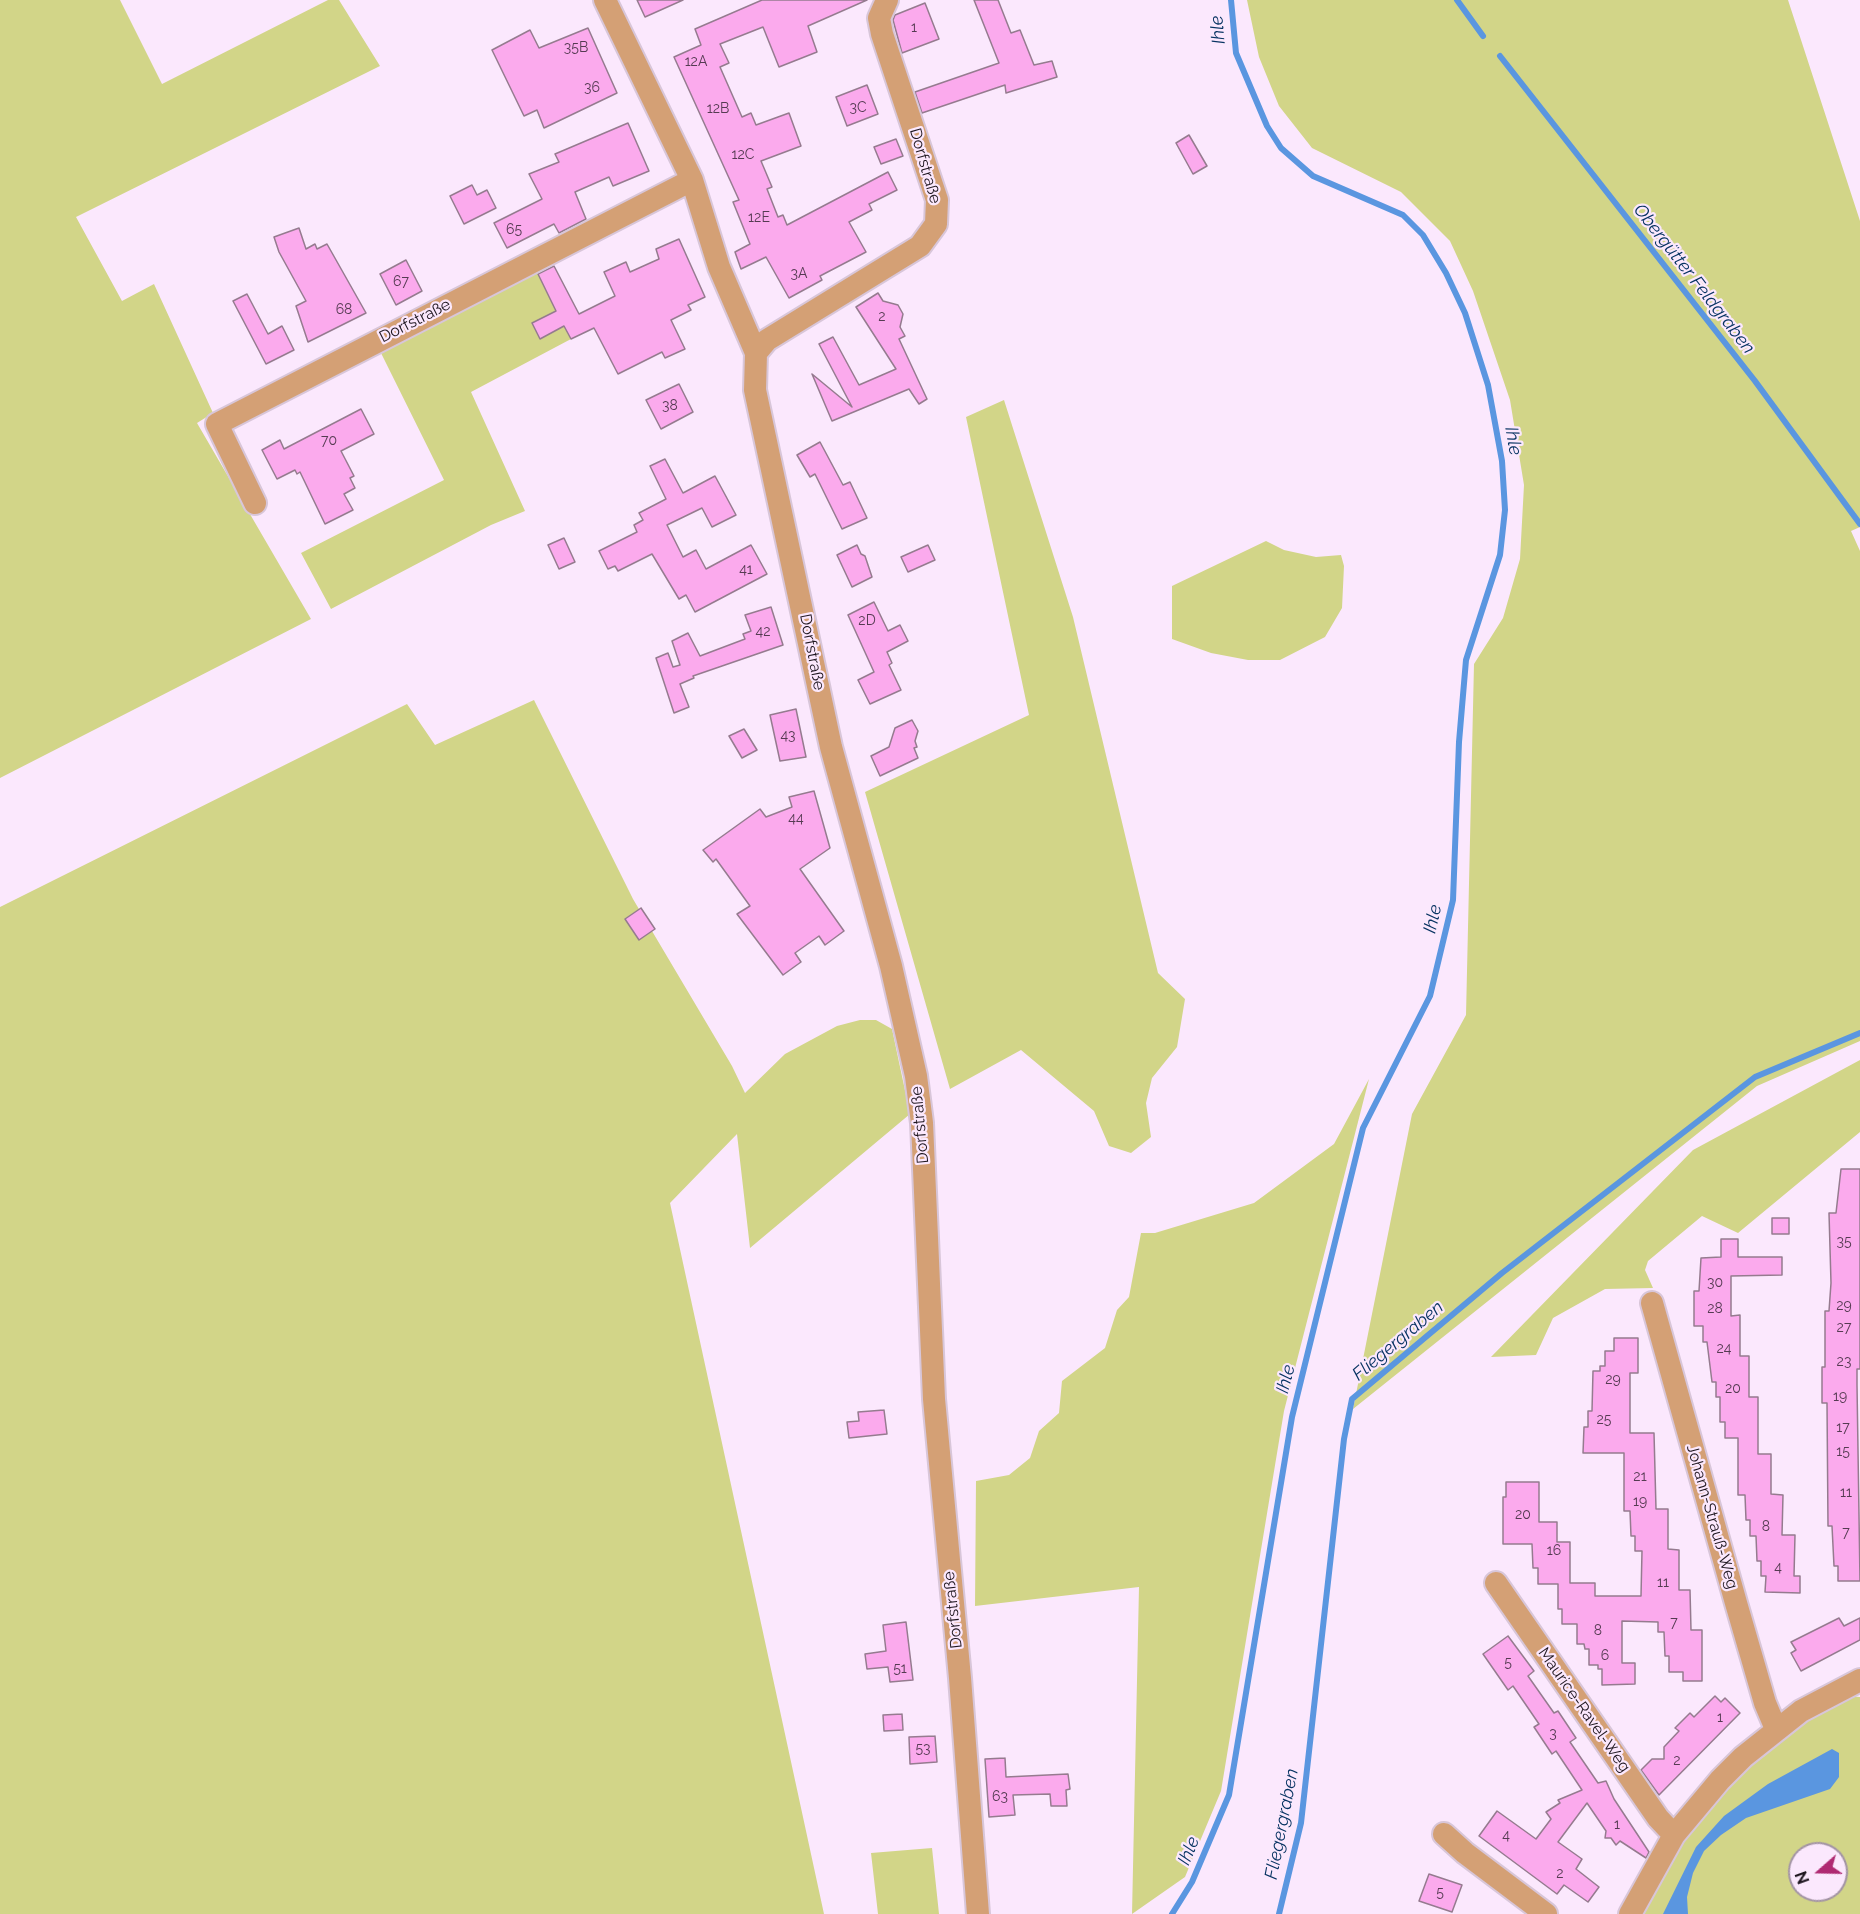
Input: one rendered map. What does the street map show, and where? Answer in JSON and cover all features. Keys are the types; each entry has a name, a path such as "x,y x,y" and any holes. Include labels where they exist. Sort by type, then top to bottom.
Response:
{"street":[{"name":"Dorfstraße","path":"604,0 692,180 719,267 756,353 755,390 831,747 891,966 916,1076 922,1123 934,1399 960,1678 978,1914"},
{"name":"Dorfstraße","path":"756,353 782,330 920,246 936,224 938,200 882,34 879,18 887,0"},
{"name":"Dorfstraße","path":"255,503 217,424 692,180"},
{"name":"Johann-Strauß-Weg","path":"1652,1303 1739,1614 1776,1730"},
{"name":"Maurice-Ravel-Weg","path":"1496,1583 1658,1818 1674,1835"},
{"path":"1629,1914 1674,1835 1720,1780 1801,1711 1860,1680"},
{"path":"1444,1834 1465,1853 1546,1914"}],"green space":[{"path":"0,0 120,0 162,84 328,0 339,0 380,66 76,217 122,301 154,284 213,413 197,423 311,619 0,778"},
{"path":"1247,0 1788,0 1860,221 1860,527 1851,531 1860,551 1860,1041 1757,1086 1353,1409 1412,1114 1466,1015 1474,664 1503,618 1520,559 1524,485 1510,400 1473,291 1450,241 1401,192 1312,148 1279,106 1259,57"},
{"path":"537,272 571,339 471,392 525,511 491,525 331,609 301,553 444,480 381,353"},
{"path":"1004,400 1073,617 1158,973 1185,999 1177,1047 1152,1078 1146,1103 1151,1137 1131,1153 1109,1146 1094,1111 1021,1050 950,1089 865,792 1029,715 966,417"},
{"path":"1266,541 1284,550 1316,557 1341,555 1344,566 1342,608 1325,637 1280,660 1248,660 1211,653 1172,639 1172,586"},
{"path":"534,700 633,899 732,1066 745,1093 785,1054 837,1026 860,1020 876,1020 892,1029 910,1114 750,1248 737,1134 670,1203 824,1914 0,1914 0,907 407,704 435,745"},
{"path":"1860,1060 1860,1132 1738,1233 1702,1216 1648,1261 1645,1270 1653,1288 1605,1289 1553,1318 1536,1355 1491,1357 1693,1150"},
{"path":"1369,1079 1284,1411 1221,1791 1185,1877 1132,1914 1139,1587 975,1606 976,1481 1009,1475 1030,1458 1039,1431 1059,1413 1062,1381 1105,1348 1117,1310 1129,1297 1141,1233 1155,1233 1254,1203 1334,1144"},
{"path":"1848,1696 1860,1697 1860,1914 1639,1914 1659,1874 1695,1823 1734,1778 1782,1736 1830,1704"},
{"path":"932,1848 939,1914 878,1914 871,1853"}],"water":[{"path":"1832,1749 1839,1753 1839,1777 1830,1789 1746,1818 1721,1835 1704,1851 1693,1873 1687,1897 1688,1914 1663,1914 1696,1847 1724,1816 1768,1784"}],"building":[{"path":"637,0 683,0 645,17"},
{"path":"762,0 867,0 808,26 817,52 779,67 763,27 720,44 729,63 720,67 742,117 751,113 756,125 789,113 801,146 761,161 772,187 767,189 778,217 783,215 787,225 888,172 897,190 869,204 872,210 849,222 866,252 820,276 822,280 789,298 766,257 741,269 735,252 750,244 733,202 739,200 674,57 701,45 695,29"},
{"path":"974,0 998,0 1011,33 1020,30 1034,65 1052,61 1057,77 1006,93 1005,85 922,113 915,92 999,63"},
{"path":"925,3 939,39 902,53 893,20 895,15"},
{"path":"588,28 617,93 544,128 537,110 524,116 492,50 530,30 539,48"},
{"path":"867,85 878,114 847,126 836,97"},
{"path":"628,123 649,171 613,186 609,177 575,192 586,219 559,233 554,224 507,248 494,223 542,199 529,174 559,162 555,154"},
{"path":"1189,135 1207,166 1193,174 1176,143"},
{"path":"896,139 903,156 881,164 874,147"},
{"path":"472,185 477,195 487,190 496,208 464,224 450,196"},
{"path":"299,228 306,249 315,244 317,249 327,244 366,313 308,342 296,306 306,301 279,252 274,237"},
{"path":"679,239 705,297 688,305 691,310 671,320 685,349 665,358 662,352 618,374 594,328 571,339 564,326 540,339 532,323 556,311 538,274 554,266 579,314 615,296 604,272 626,262 630,272 659,259 656,249"},
{"path":"406,260 422,291 396,305 380,274"},
{"path":"878,293 883,301 898,305 903,314 900,327 905,336 899,339 927,399 919,404 909,389 832,421 812,374 852,407 819,344 833,337 859,385 896,369 856,307"},
{"path":"247,294 268,334 282,326 294,350 266,364 233,301"},
{"path":"679,384 693,412 661,429 646,400"},
{"path":"361,409 374,434 341,451 354,476 350,478 355,488 344,494 353,510 325,524 300,472 297,474 295,470 277,479 262,450 280,440 284,449"},
{"path":"820,442 843,485 850,482 867,518 842,529 815,474 810,477 797,455"},
{"path":"665,459 683,493 715,476 736,515 712,527 702,508 667,525 683,557 696,550 706,569 751,545 767,574 695,612 686,595 679,599 652,554 618,571 615,566 608,569 599,551 637,532 634,525 643,520 639,513 666,499 650,466"},
{"path":"564,538 575,562 559,569 548,545"},
{"path":"857,545 861,554 865,556 872,577 852,587 837,555"},
{"path":"928,545 935,560 908,572 901,557"},
{"path":"874,602 888,631 900,625 908,641 887,652 892,663 889,665 901,690 870,704 858,680 874,672 848,615"},
{"path":"771,607 783,645 693,676 694,678 680,684 689,707 674,713 656,658 668,653 673,667 680,665 672,641 688,633 700,656 745,639 743,634 751,631 745,615"},
{"path":"796,709 806,757 780,761 770,715"},
{"path":"912,720 918,731 915,741 917,747 914,748 918,758 880,776 871,756 889,747 895,728"},
{"path":"744,729 757,750 742,758 729,736"},
{"path":"814,791 830,848 800,869 844,931 825,945 819,936 795,953 801,962 783,975 737,914 750,906 716,859 713,862 703,850 760,809 766,817 792,807 789,797"},
{"path":"641,908 655,929 639,940 625,919"},
{"path":"1841,1169 1860,1169 1860,1369 1857,1369 1857,1385 1860,1581 1838,1581 1838,1566 1834,1566 1832,1526 1828,1526 1827,1403 1822,1403 1822,1367 1825,1367 1825,1311 1829,1311 1831,1283 1829,1213 1836,1213"},
{"path":"1772,1218 1789,1218 1789,1234 1772,1234"},
{"path":"1721,1239 1738,1239 1738,1257 1782,1257 1782,1275 1731,1276 1731,1316 1740,1315 1740,1356 1749,1356 1749,1397 1758,1397 1758,1454 1771,1454 1771,1494 1783,1495 1782,1535 1795,1535 1794,1576 1800,1576 1800,1593 1765,1592 1766,1576 1761,1576 1761,1561 1757,1561 1756,1536 1750,1536 1750,1520 1746,1520 1745,1495 1738,1495 1738,1438 1725,1438 1725,1422 1720,1422 1720,1397 1716,1397 1716,1382 1712,1382 1707,1342 1703,1342 1703,1326 1694,1326 1694,1291 1699,1291 1701,1258 1721,1257"},
{"path":"1614,1338 1638,1338 1638,1373 1630,1373 1630,1433 1654,1433 1656,1509 1668,1509 1668,1549 1679,1550 1679,1590 1690,1590 1691,1630 1702,1630 1702,1681 1683,1681 1683,1672 1669,1672 1669,1656 1665,1656 1664,1632 1658,1632 1658,1622 1622,1621 1622,1663 1635,1663 1635,1684 1602,1685 1602,1669 1598,1669 1598,1665 1589,1665 1589,1649 1585,1649 1584,1644 1577,1644 1577,1624 1562,1624 1562,1609 1558,1609 1558,1584 1538,1584 1538,1568 1533,1568 1532,1544 1503,1544 1503,1497 1506,1497 1506,1482 1539,1482 1539,1522 1557,1522 1557,1542 1570,1542 1570,1583 1595,1583 1595,1596 1641,1596 1642,1551 1635,1551 1635,1536 1631,1536 1630,1511 1624,1511 1624,1453 1583,1453 1584,1427 1588,1427 1588,1411 1592,1411 1593,1371 1600,1371 1600,1366 1605,1366 1605,1351 1614,1351"},
{"path":"884,1410 887,1434 849,1438 847,1422 859,1421 858,1412"},
{"path":"1839,1618 1844,1626 1860,1618 1860,1640 1801,1671 1791,1653 1796,1650 1791,1642"},
{"path":"906,1622 913,1680 890,1682 888,1667 867,1669 865,1654 886,1651 883,1625"},
{"path":"1508,1636 1534,1671 1528,1676 1554,1713 1558,1711 1576,1738 1570,1742 1598,1783 1606,1781 1614,1799 1649,1852 1646,1858 1620,1841 1616,1845 1611,1838 1605,1838 1606,1831 1587,1803 1558,1842 1582,1859 1576,1869 1599,1887 1588,1902 1564,1885 1557,1894 1479,1836 1497,1811 1536,1839 1551,1819 1546,1812 1560,1803 1558,1800 1582,1790 1556,1751 1552,1754 1534,1727 1539,1724 1513,1686 1508,1690 1483,1654"},
{"path":"1715,1696 1721,1702 1725,1698 1740,1713 1659,1795 1641,1770 1652,1759 1664,1759 1664,1747 1679,1731 1675,1728 1690,1713 1694,1717"},
{"path":"902,1714 903,1730 884,1731 883,1715"},
{"path":"935,1736 937,1762 910,1764 909,1737"},
{"path":"1005,1758 1006,1777 1068,1774 1070,1789 1066,1790 1067,1806 1051,1806 1050,1794 1013,1795 1015,1815 989,1817 985,1759"},
{"path":"1429,1874 1462,1885 1452,1912 1419,1901"}],"waterway":[{"name":"Ihle","path":"1172,1914 1192,1882 1229,1795 1292,1417 1363,1128 1430,996 1453,900 1459,742 1466,660 1500,555 1505,510 1502,461 1488,385 1465,313 1446,273 1423,235 1403,215 1313,176 1281,148 1267,126 1236,53 1231,0"},
{"name":"Obergütter Feldgraben","path":"1457,0 1483,36"},
{"name":"Obergütter Feldgraben","path":"1500,56 1755,381 1860,524"},
{"name":"Fliegergraben","path":"1279,1914 1301,1823 1344,1439 1352,1399 1502,1273 1755,1077 1860,1033"}]}
